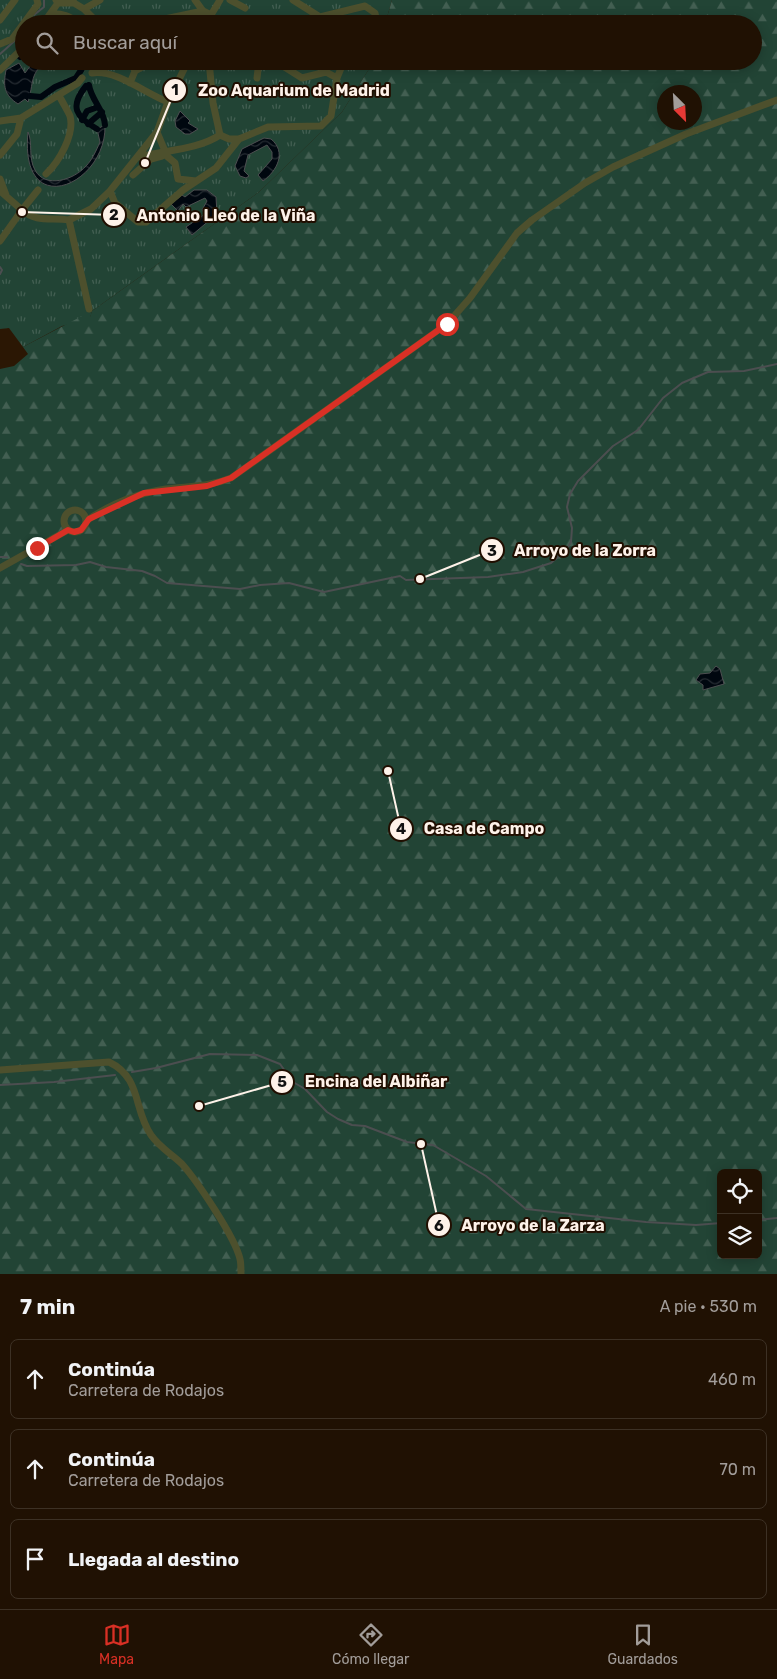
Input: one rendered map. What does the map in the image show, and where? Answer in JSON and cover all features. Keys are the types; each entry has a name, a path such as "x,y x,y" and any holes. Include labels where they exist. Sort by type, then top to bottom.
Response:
{"street":[{"path":"0,20 15,0"},
{"path":"30,15 38,4 38,0"},
{"path":"84,9 100,0"},
{"path":"195,0 205,15"},
{"path":"212,15 220,0"},
{"path":"230,0 245,8"},
{"path":"293,0 314,15"},
{"path":"67,15 50,14 57,1 74,2 90,15"},
{"path":"339,15 365,6 375,15"},
{"path":"184,15 203,11"},
{"path":"0,44 12,40 15,36"},
{"path":"0,70 15,56"},
{"path":"0,179 3,193 28,216 52,220 60,218 69,220 100,202 123,173 139,157 157,132 168,102 184,70"},
{"path":"210,70 213,103 220,134 228,139 239,140"},
{"path":"257,78 258,70"},
{"path":"289,70 302,78 326,72 337,78"},
{"path":"110,191 115,203 138,222 146,222 196,181 216,168 239,140 268,127 321,126 331,116 334,108 337,78 340,70"},
{"path":"92,73 101,71 168,102"},
{"path":"130,83 135,71"},
{"path":"0,121 21,118 59,95 82,78"},
{"path":"46,174 54,166 71,128 70,117 59,95"},
{"path":"0,568 68,530 74,532 81,530 86,521 144,493 207,486 231,478 447,324 470,298 517,233 555,204 592,179 634,157 686,134 777,100"},
{"path":"0,154 17,134 21,118"},
{"path":"157,132 164,153 175,163 178,179 196,181"},
{"path":"139,157 164,153 211,141 220,134"},
{"path":"133,175 151,159 164,153"},
{"path":"0,241 38,190"},
{"path":"100,202 115,203"},
{"path":"69,220 89,309"},
{"path":"68,530 63,518 70,510 81,511 86,521"},
{"path":"0,1070 109,1062 121,1068 133,1086 151,1135 165,1152 180,1162 191,1175 234,1244 240,1258 241,1274"}],"green space":[{"path":"0,0 392,0 388,15 15,15 15,70 368,70 342,112 259,192 92,311 90,318 62,326 23,347 9,328 0,329"},
{"path":"392,0 777,0 777,1274 0,1274 0,369 14,366 28,354 23,347 84,315 90,317 92,311 259,192 342,112 368,70 762,70 762,15 388,15"}],"water":[{"path":"15,65 15,70 23,70 25,73 27,70 37,70 33,78 28,102 25,99 18,104 7,94 6,70"},
{"path":"180,111 190,121 188,123 198,129 190,134 185,134 176,127 175,121"},
{"path":"105,125 102,146 93,164 79,178 64,185 49,186 37,178 29,160 28,132 35,170 40,176 52,181 74,175 88,164 100,142 97,129"},
{"path":"264,138 271,139 276,144 279,155 276,167 263,181 258,175 272,159 272,152 267,145 248,155 244,171 249,176 246,178 240,176 235,166 242,149"},
{"path":"194,190 207,190 216,197 217,214 192,235 186,227 205,214 202,210 207,201 205,198 186,207 183,204 178,211 171,204 182,195 185,197"},
{"path":"716,666 720,669 724,684 703,690 703,685 696,680 700,674 710,673"}],"waterway":[{"path":"34,15 44,7 44,0"},
{"path":"0,54 15,41"},
{"path":"30,96 41,97 55,87 76,78 81,70"},
{"path":"89,85 105,125"},
{"path":"86,86 78,100 77,111 84,120 97,129"},
{"path":"82,120 87,111 98,107"},
{"path":"88,124 102,112"},
{"path":"0,267 2,270 0,274"},
{"path":"21,564 27,566 76,565 90,562 106,567 142,571 167,583 240,589 260,585 289,583 324,592 400,576 406,580 488,577 523,572 551,563 567,549 571,542 572,528 567,507 570,494 578,481 613,446 638,430 663,398 682,383 708,372 744,371 777,364"},
{"path":"0,557 7,557"},
{"path":"132,1072 210,1054 257,1055 280,1064 293,1082 305,1089 327,1112 338,1119 352,1125 365,1126 407,1142 433,1145 486,1176 526,1209 646,1222 696,1225 717,1223"},
{"path":"0,1085 54,1082 115,1075"},
{"path":"762,1220 777,1218"}],"place":[{"name":"Zoo Aquarium de Madrid","path":"145,163"},
{"name":"Antonio Lleó de la Viña","path":"22,212"},
{"name":"Arroyo de la Zorra","path":"420,579"},
{"name":"Casa de Campo","path":"388,771"},
{"name":"Encina del Albiñar","path":"199,1106"},
{"name":"Arroyo de la Zarza","path":"421,1144"}],"route":[{"path":"37,548 68,530 78,532 84,528 86,521 89,519 144,493 166,489 207,486 231,478 428,340 447,324"}]}
